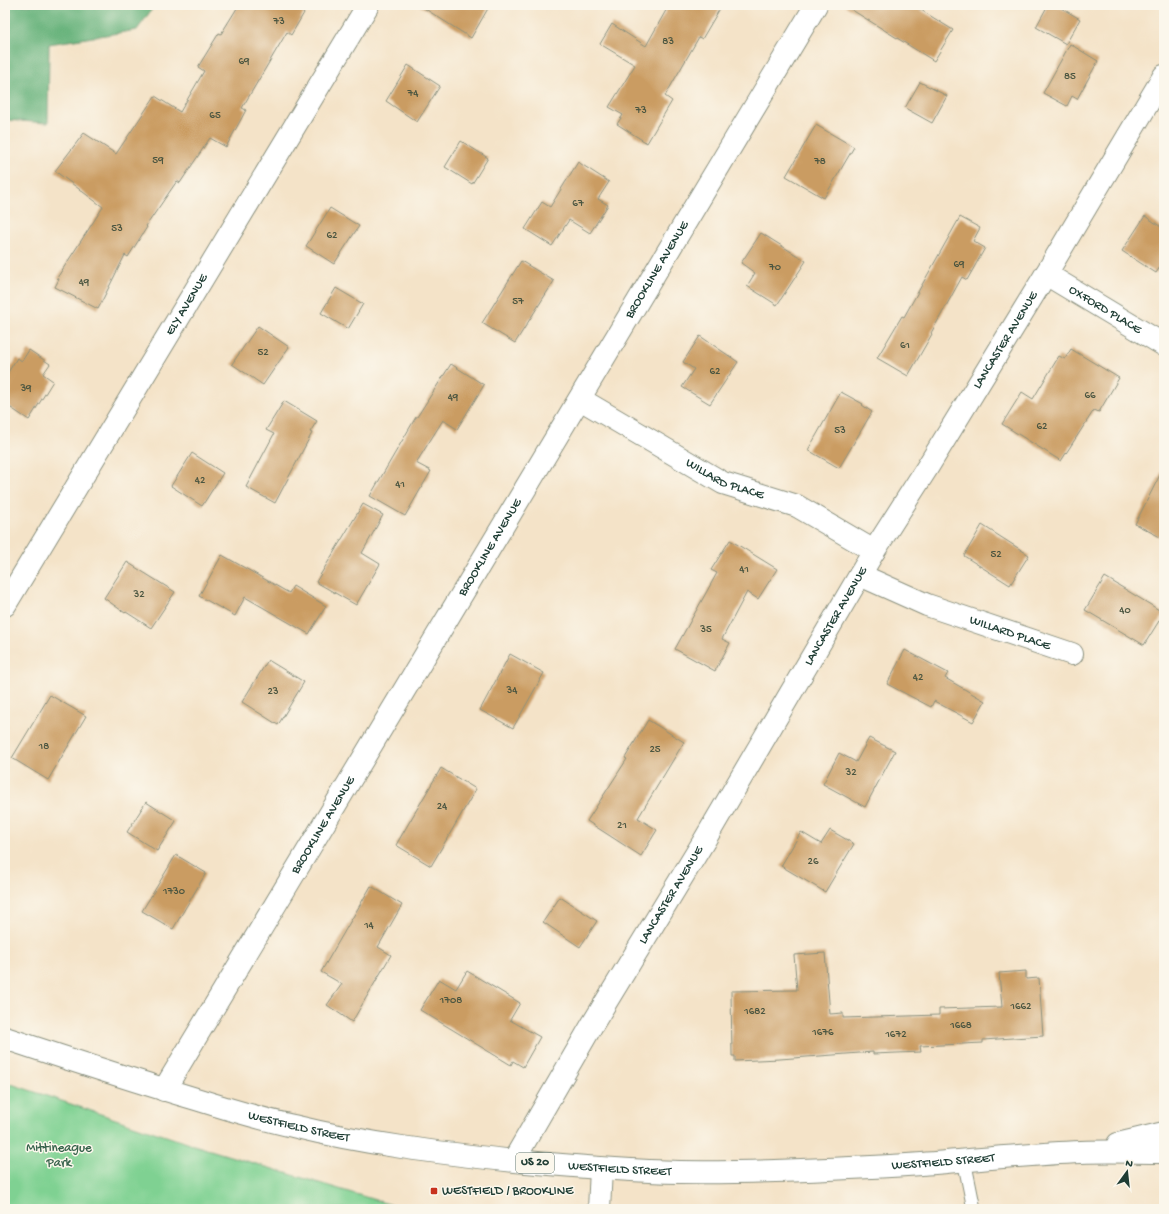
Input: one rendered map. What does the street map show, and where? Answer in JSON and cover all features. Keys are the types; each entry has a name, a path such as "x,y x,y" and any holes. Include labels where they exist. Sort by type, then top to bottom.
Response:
{"street":[{"name":"ELY AVENUE","path":"5,605 368,5"},
{"name":"BROOKLINE AVENUE","path":"164,1090 816,5"},
{"name":"LANCASTER AVENUE","path":"514,1160 592,1025 704,841 874,551 927,468 1046,274 1164,76"},
{"name":"OXFORD PLACE","path":"1046,274 1164,345"},
{"name":"WILLARD PLACE","path":"580,398 724,483 797,506 874,551"},
{"name":"WILLARD PLACE","path":"860,575 927,605 1072,654"},
{"name":"WESTFIELD STREET","path":"5,1038 164,1090 246,1114 326,1134 397,1147 552,1165 601,1169 679,1172 772,1171 880,1166 1082,1152 1164,1152"},
{"name":"WESTFIELD STREET","path":"1082,1152 1164,1133"},
{"path":"599,1209 601,1169"}],"lane":[{"path":"964,1160 974,1209"}],"green space":[{"path":"5,5 155,5 137,30 49,44 48,123 5,120"},
{"name":"Mittineague Park","path":"5,1082 187,1143 405,1209 5,1209"}],"building":[{"path":"239,5 289,5 304,13 291,35 287,32 242,108 246,110 226,147 210,138 180,183 177,181 146,226 147,227 128,257 125,255 98,309 55,287 59,279 57,278 103,207 55,171 84,133 116,154 155,96 180,112 204,71 198,67 219,33 221,34"},
{"path":"419,5 490,5 471,38"},
{"path":"669,5 722,5 702,39 699,37 665,96 672,101 647,143 617,124 623,115 609,107 635,65 600,44 612,24 646,46"},
{"path":"844,5 913,5 953,30 934,61"},
{"path":"1048,5 1056,5 1080,19 1066,44 1036,27"},
{"path":"1070,44 1098,61 1077,99 1072,96 1067,106 1043,93"},
{"path":"408,65 440,86 417,122 386,101"},
{"path":"920,82 947,96 932,123 905,108"},
{"path":"816,125 854,147 824,198 786,176"},
{"path":"461,141 488,158 472,184 445,167"},
{"path":"578,162 609,182 598,199 608,205 590,233 569,220 552,246 525,229 542,202 550,207"},
{"path":"330,208 359,226 334,264 306,246"},
{"path":"1145,216 1164,229 1164,261 1156,273 1122,251"},
{"path":"960,217 980,228 973,241 985,248 967,280 962,277 908,376 877,358 902,316 904,317"},
{"path":"761,233 806,261 777,305 747,286 755,273 741,263"},
{"path":"521,261 554,281 515,343 482,323"},
{"path":"336,288 363,304 348,329 321,313"},
{"path":"258,326 289,347 263,385 232,364"},
{"path":"700,336 738,362 710,404 682,387 694,369 683,362"},
{"path":"1071,349 1119,378 1099,412 1094,410 1061,461 1002,424 1022,392 1033,399 1059,356 1065,359"},
{"path":"29,350 50,364 43,374 53,381 29,420 5,404 5,377 17,358 22,361"},
{"path":"451,364 484,385 457,429 443,420 416,463 431,471 405,516 370,496 416,417"},
{"path":"841,392 863,404 862,405 872,412 839,468 808,450"},
{"path":"284,401 317,421 310,432 312,433 275,503 246,487 274,434 266,430"},
{"path":"192,453 223,473 202,506 171,486"},
{"path":"1164,467 1164,539 1135,524"},
{"path":"363,504 383,515 362,553 380,564 356,605 316,582"},
{"path":"982,525 1029,555 1010,585 964,556"},
{"path":"730,540 777,569 758,599 747,592 722,639 730,643 715,671 675,649 717,573 711,570"},
{"path":"222,555 289,593 293,586 326,606 309,634 245,597 235,616 199,596"},
{"path":"127,562 175,592 151,628 126,612 125,613 104,598"},
{"path":"1105,577 1164,613 1144,645 1085,610"},
{"path":"905,650 948,673 945,678 985,701 973,722 934,701 931,707 887,684"},
{"path":"510,654 544,673 513,728 480,710"},
{"path":"268,660 304,682 278,725 242,702"},
{"path":"50,695 86,716 48,780 12,758"},
{"path":"648,720 684,742 638,818 657,830 641,856 587,821 627,759 625,758"},
{"path":"869,738 895,751 865,807 823,784 839,753 856,762"},
{"path":"441,768 476,789 431,866 396,845"},
{"path":"146,802 176,821 157,851 127,832"},
{"path":"830,830 854,844 825,892 781,866 801,832 821,844"},
{"path":"176,855 206,873 173,929 142,911"},
{"path":"371,886 402,905 378,947 391,955 352,1022 327,1005 342,984 321,972"},
{"path":"560,897 597,921 580,947 543,922"},
{"path":"825,953 830,1014 843,1013 843,1018 939,1015 939,1009 1002,1007 999,973 1026,971 1026,979 1039,978 1043,1036 983,1040 983,1043 920,1046 921,1052 873,1054 873,1052 735,1061 735,1056 732,1056 731,991 797,990 794,955"},
{"path":"467,971 520,1003 510,1020 540,1037 523,1067 513,1061 511,1065 420,1010 439,979 456,989"}],"place":[{"name":"WESTFIELD / BROOKLINE","path":"434,1191"}]}
